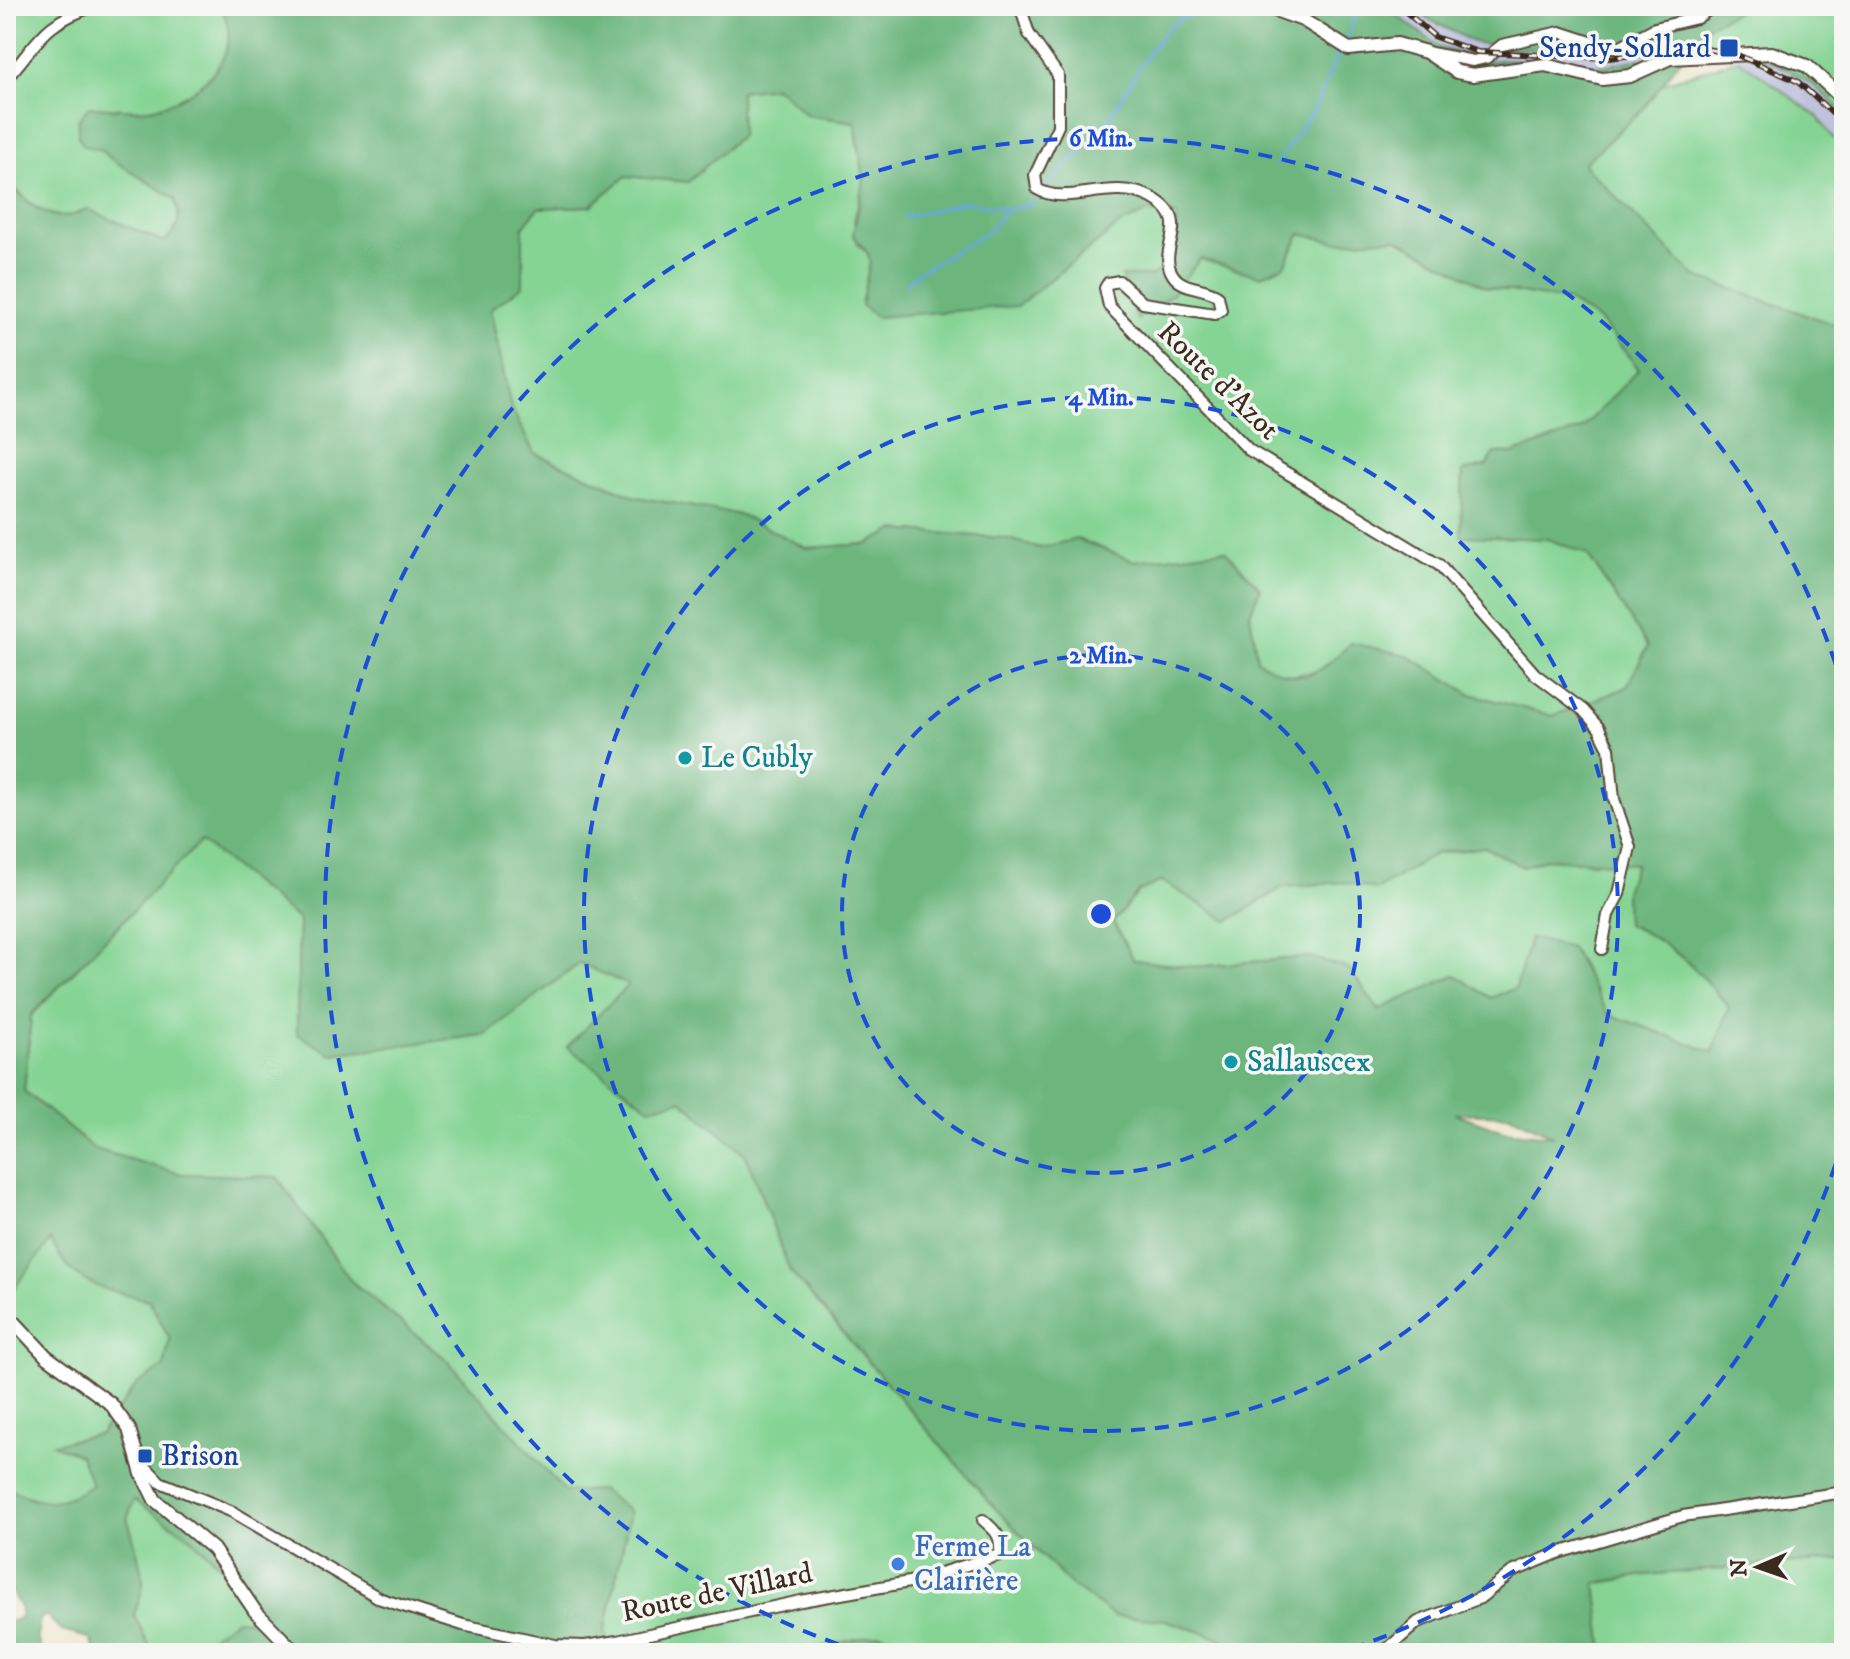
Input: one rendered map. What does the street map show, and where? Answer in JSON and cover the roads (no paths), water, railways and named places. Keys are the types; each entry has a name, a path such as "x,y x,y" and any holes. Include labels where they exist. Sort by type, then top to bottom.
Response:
{"street":[{"path":"6,79 51,25 94,6"},
{"name":"Route d'Azot","path":"1020,6 1029,34 1058,75 1058,126 1035,175 1037,189 1048,196 1066,196 1106,188 1130,191 1155,200 1172,216 1174,224 1169,255 1172,273 1185,285 1218,296 1221,310 1215,314 1143,303 1119,281 1108,283 1105,288 1109,306 1249,450 1439,565 1535,674 1583,710 1604,736 1614,799 1630,847 1619,894 1605,923 1602,949"},
{"path":"1264,6 1303,20 1349,49 1397,44 1473,61 1486,58 1502,45 1560,32 1594,44 1619,47 1655,28 1697,18 1714,6"},
{"path":"1426,52 1457,72 1473,75 1545,65 1602,79 1630,76 1670,58 1772,53 1807,66 1844,100"},
{"name":"Route de Villard","path":"6,1313 46,1356 111,1404 129,1429 155,1500 206,1542 255,1611 296,1653"},
{"name":"Route de Villard","path":"138,1459 160,1482 233,1512 381,1599 463,1625 555,1645 585,1646 617,1641 801,1601 915,1581 999,1555 1002,1542 998,1533 983,1520"},
{"path":"1383,1653 1418,1622 1480,1598 1512,1572 1558,1553 1683,1516 1844,1492"},
{"path":"6,1648 11,1653"}],"waterway":[{"path":"1045,189 1101,130 1144,59 1164,33 1182,19 1228,6"},
{"path":"1347,38 1359,6"},
{"path":"1276,165 1316,106 1338,55"},
{"path":"905,285 919,272 989,231 1006,210 1029,205 1035,198"},
{"path":"904,217 966,202 1006,209"}],"railway":[{"path":"1399,6 1435,37 1478,52 1609,58 1694,47 1735,54 1797,81 1844,124"}],"place":[{"name":"Sendy-Sollard","path":"1729,48"},
{"name":"Le Cubly","path":"685,758"},
{"name":"Sallauscex","path":"1231,1062"},
{"name":"Brison","path":"145,1456"},
{"name":"Ferme La Clairière","path":"898,1564"}]}
